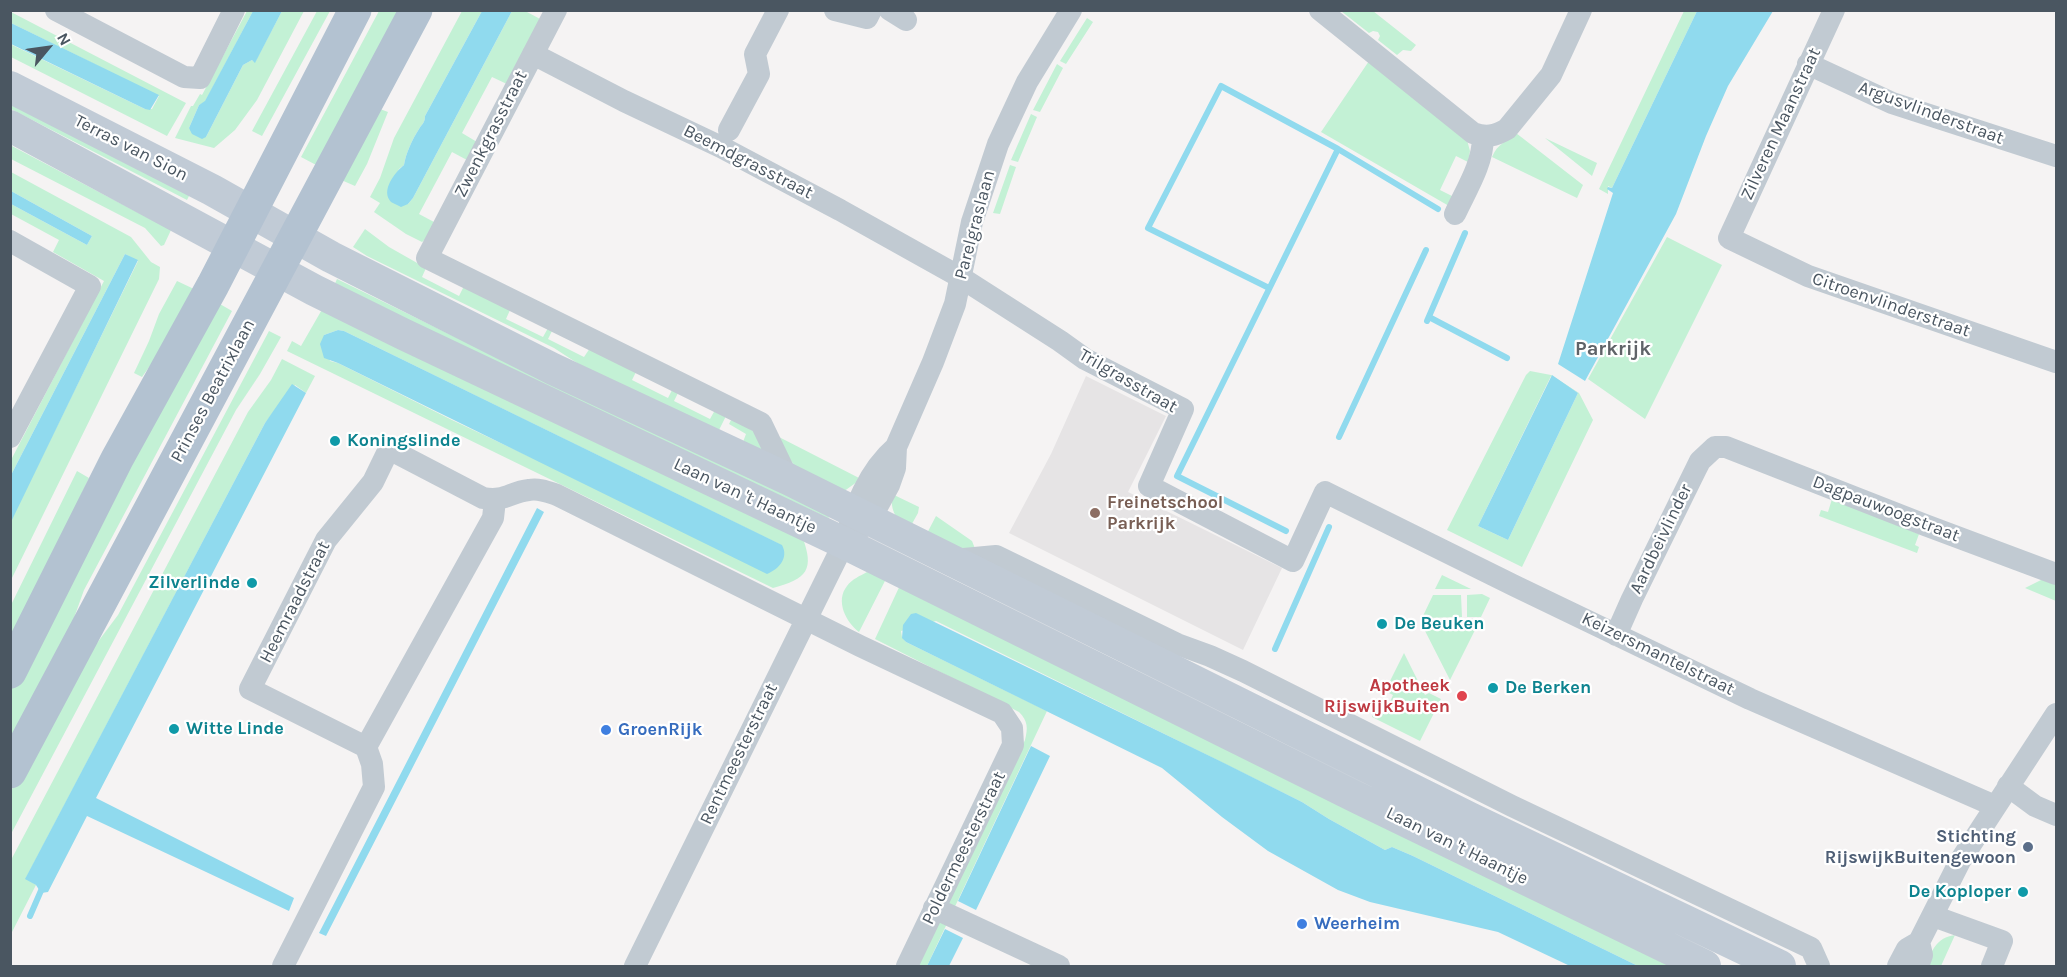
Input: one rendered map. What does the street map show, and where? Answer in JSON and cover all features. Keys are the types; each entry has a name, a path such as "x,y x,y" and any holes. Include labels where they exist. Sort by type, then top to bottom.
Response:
{"main road":[{"path":"10,672 117,459 232,247 355,10"},
{"name":"Prinses Beatrixlaan","path":"10,772 416,10"}],"street":[{"path":"56,10 184,77 200,78 234,10"},
{"name":"Zwenkgrasstraat","path":"427,258 556,10"},
{"path":"729,130 759,74 755,54 778,10"},
{"path":"835,10 867,18 872,10"},
{"name":"Parelgraslaan","path":"844,543 862,516 882,459 896,447 951,314 972,222 998,144 1027,82 1071,10"},
{"path":"1320,10 1473,133 1483,136 1499,134 1507,129 1551,75 1581,10"},
{"name":"Zilveren Maanstraat","path":"1729,238 1834,10"},
{"name":"Beemdgrasstraat","path":"533,54 721,147 960,277"},
{"name":"Argusvlinderstraat","path":"1808,64 1889,101 2056,156"},
{"name":"Terras van Sion","path":"10,87 212,190 295,237"},
{"name":"Terras van Sion","path":"10,126 232,247 277,269"},
{"path":"1455,214 1479,162 1483,148 1483,136"},
{"name":"Laan van 't Haantje","path":"295,237 553,369 788,479 1472,819 1780,966"},
{"name":"Citroenvlinderstraat","path":"1729,238 1808,276 2056,362"},
{"path":"10,241 90,286 10,437"},
{"name":"Laan van 't Haantje","path":"427,258 761,423 788,479"},
{"name":"Laan van 't Haantje","path":"277,269 403,334 844,543 1360,799 1705,966"},
{"name":"Trilgrasstraat","path":"960,277 1085,359 1183,409 1149,486 1293,561 1325,492"},
{"name":"Aardbeivlinder","path":"1616,635 1700,461 1715,447"},
{"name":"Dagpauwoogstraat","path":"1715,447 1726,447 2056,574"},
{"name":"Heemraadstraat","path":"366,747 250,689 326,540 374,482 389,449 483,498 495,500"},
{"path":"283,966 374,787 372,764 366,747 493,518 495,500 526,490 541,489 557,495 806,618"},
{"name":"Keizersmantelstraat","path":"1325,492 1750,699 1995,806"},
{"name":"Rentmeesterstraat","path":"635,966 844,543"},
{"path":"951,560 996,556 1177,644 1210,656 1512,806 1811,948 1819,966"},
{"name":"Poldermeesterstraat","path":"806,618 1002,713 1012,728 1013,745 908,966"},
{"path":"1210,656 1229,689 1230,699 1222,716 1211,725"},
{"path":"1898,966 1907,950 1919,942 1960,861 2056,714"},
{"path":"1360,799 1374,770"},
{"path":"2008,786 2035,806 2056,815"},
{"name":"Laan van 't Haantje","path":"1472,819 1512,806"},
{"path":"934,908 1059,966"},
{"path":"1933,916 2002,941 1992,966"},
{"path":"1918,966 1922,956 1919,942"}],"shaded area":[{"name":"Freinetschool Parkrijk","path":"1086,376 1166,416 1128,492 1282,568 1243,650 1009,533 1051,454"}],"green space":[{"path":"247,11 253,11 205,102 199,105 189,128 206,137 243,65 252,60 255,62 282,11 304,11 257,100 235,130 214,148 175,138 191,106 200,94 202,95"},
{"path":"317,11 330,11 262,136 252,131"},
{"path":"379,11 401,11 318,166 301,157"},
{"path":"462,11 482,11 425,116 424,122 416,133 404,165 399,169 388,192 391,201 408,204 413,198 512,11 527,11 542,20 509,85 492,77 462,133 477,142 467,160 452,152 419,214 434,222 427,238 422,242 374,212 380,203 370,197 380,178 394,138"},
{"path":"1341,11 1373,11 1416,45 1411,51 1403,50 1397,55 1378,40 1380,36 1378,32 1369,33"},
{"path":"1684,11 1697,11 1612,188 1608,186 1608,194 1599,189"},
{"path":"11,12 186,103 167,136 11,57 10,44 145,109 152,109 159,96 11,23"},
{"path":"1087,18 1093,22 1066,64 1060,61"},
{"path":"1369,61 1467,140 1470,151 1468,162 1456,156 1440,190 1454,197 1449,206 1321,132"},
{"path":"1057,64 1063,68 1040,112 1033,110"},
{"path":"10,96 191,192 187,200 11,109"},
{"path":"380,109 388,112 367,164 355,186 339,179"},
{"path":"1031,114 1037,117 1018,162 1011,160"},
{"path":"1516,133 1583,185 1577,198 1492,157 1500,146"},
{"path":"1545,138 1597,163 1592,176"},
{"path":"10,145 171,230 164,245 161,246 145,228 11,159"},
{"path":"1010,165 1016,167 1000,214 993,213"},
{"path":"11,172 131,237 151,262 160,267 159,279 11,580 10,522 138,261 125,254 11,475 11,460 104,281 53,252 59,240 11,214 11,204 87,245 92,236 11,191"},
{"path":"365,229 389,247 426,268 422,277 459,296 464,286 510,310 506,319 543,337 548,328 552,331 548,339 584,357 590,348 636,372 632,380 668,398 672,390 678,393 674,401 710,419 715,410 726,416 719,430 743,442 746,434 729,424 732,418 753,431 774,461 620,391 554,348 367,256 353,247"},
{"path":"1667,237 1722,265 1645,419 1588,379"},
{"path":"337,279 533,375 607,402 830,517 333,288"},
{"path":"177,281 194,289 162,349 142,377 134,373 159,314"},
{"path":"213,300 232,311 84,590 60,657 11,751 11,690"},
{"path":"324,306 802,536 808,565 801,577 773,588 287,351 292,341 301,346","holes":["338,330 781,545 562,472 330,361 324,335"]},
{"path":"269,331 281,337 236,410 11,834 11,791 79,667 118,615"},
{"path":"282,359 315,376 306,393 295,385 265,423 26,878 36,885 11,934 11,860 248,412 271,380"},
{"path":"1530,371 1551,375 1579,393 1593,420 1522,567 1447,530","holes":["1551,376 1578,393 1508,540 1478,526"]},
{"path":"779,437 861,479 843,492 805,481 778,442"},
{"path":"77,471 89,478 11,644 10,607"},
{"path":"892,494 919,507 908,531 895,515"},
{"path":"1832,499 1919,534 1915,545 1919,547 1917,553 1819,516 1821,510 1828,512"},
{"path":"936,516 972,541 976,551 959,551 924,539"},
{"path":"867,572 888,575 859,632 846,617 842,598 849,584"},
{"path":"1442,575 1471,589 1435,589"},
{"path":"2043,579 2056,584 2056,601 2025,588"},
{"path":"902,581 1687,966 1638,966 1413,856 1392,847 1385,850 1302,802 936,621 901,631 902,637 906,642 1047,711 927,966 917,966 1025,740 1027,728 1019,712 875,639"},
{"path":"1482,594 1490,598 1481,617 1467,617 1467,595"},
{"path":"1433,595 1461,595 1462,617 1422,618"},
{"path":"1478,624 1450,680 1422,625"},
{"path":"1404,653 1425,695 1429,693 1441,699 1420,741 1372,717 1380,700 1389,704 1393,695 1385,691"},
{"path":"1955,935 1941,966 1926,966 1939,942"}],"water":[{"path":"253,11 282,11 255,63 252,60 243,65 206,137 202,139 192,134 189,128 199,105 205,101"},
{"path":"482,11 512,11 413,198 401,207 388,198 390,182 404,165 416,133 424,122 425,116"},
{"path":"1697,11 1773,11 1728,86 1676,214 1585,381 1558,364 1613,193 1607,189 1612,188"},
{"path":"11,23 159,95 150,110 145,109 11,44"},
{"path":"11,191 92,236 87,245 11,204"},
{"path":"125,254 138,260 11,522 11,475"},
{"path":"338,330 782,545 784,554 782,562 767,574 324,358 320,344 324,335"},
{"path":"1552,375 1578,393 1508,540 1478,526"},
{"path":"292,384 306,393 96,798 294,898 289,911 87,816 48,892 41,893 36,885 25,879 265,423"},
{"path":"537,508 544,512 326,936 319,933"},
{"path":"916,613 1302,802 1385,850 1392,847 1413,856 1638,966 1570,966 1498,932 1370,902 1338,890 1268,851 1162,768 906,642 902,638 903,625 911,614"},
{"path":"1031,746 1050,756 976,910 958,901"},
{"path":"945,929 963,938 949,966 927,966"}],"waterway":[{"path":"1269,288 1148,228 1221,86 1338,149 1438,209"},
{"path":"1286,531 1177,476 1338,149"},
{"path":"1427,321 1465,233"},
{"path":"1339,437 1426,250"},
{"path":"1429,317 1507,358"},
{"path":"1275,649 1329,527"},
{"path":"30,916 43,886"}],"place":[{"name":"Koningslinde","path":"335,441"},
{"name":"Freinetschool Parkrijk","path":"1095,513"},
{"name":"Zilverlinde","path":"252,583"},
{"name":"De Beuken","path":"1382,624"},
{"name":"De Berken","path":"1493,688"},
{"name":"Apotheek RijswijkBuiten","path":"1462,696"},
{"name":"Witte Linde","path":"174,729"},
{"name":"GroenRijk","path":"606,730"},
{"name":"Stichting RijswijkBuitengewoon","path":"2028,847"},
{"name":"De Koploper","path":"2023,892"},
{"name":"Weerheim","path":"1302,924"}],"district":[{"name":"Parkrijk","path":"1613,349"}]}
